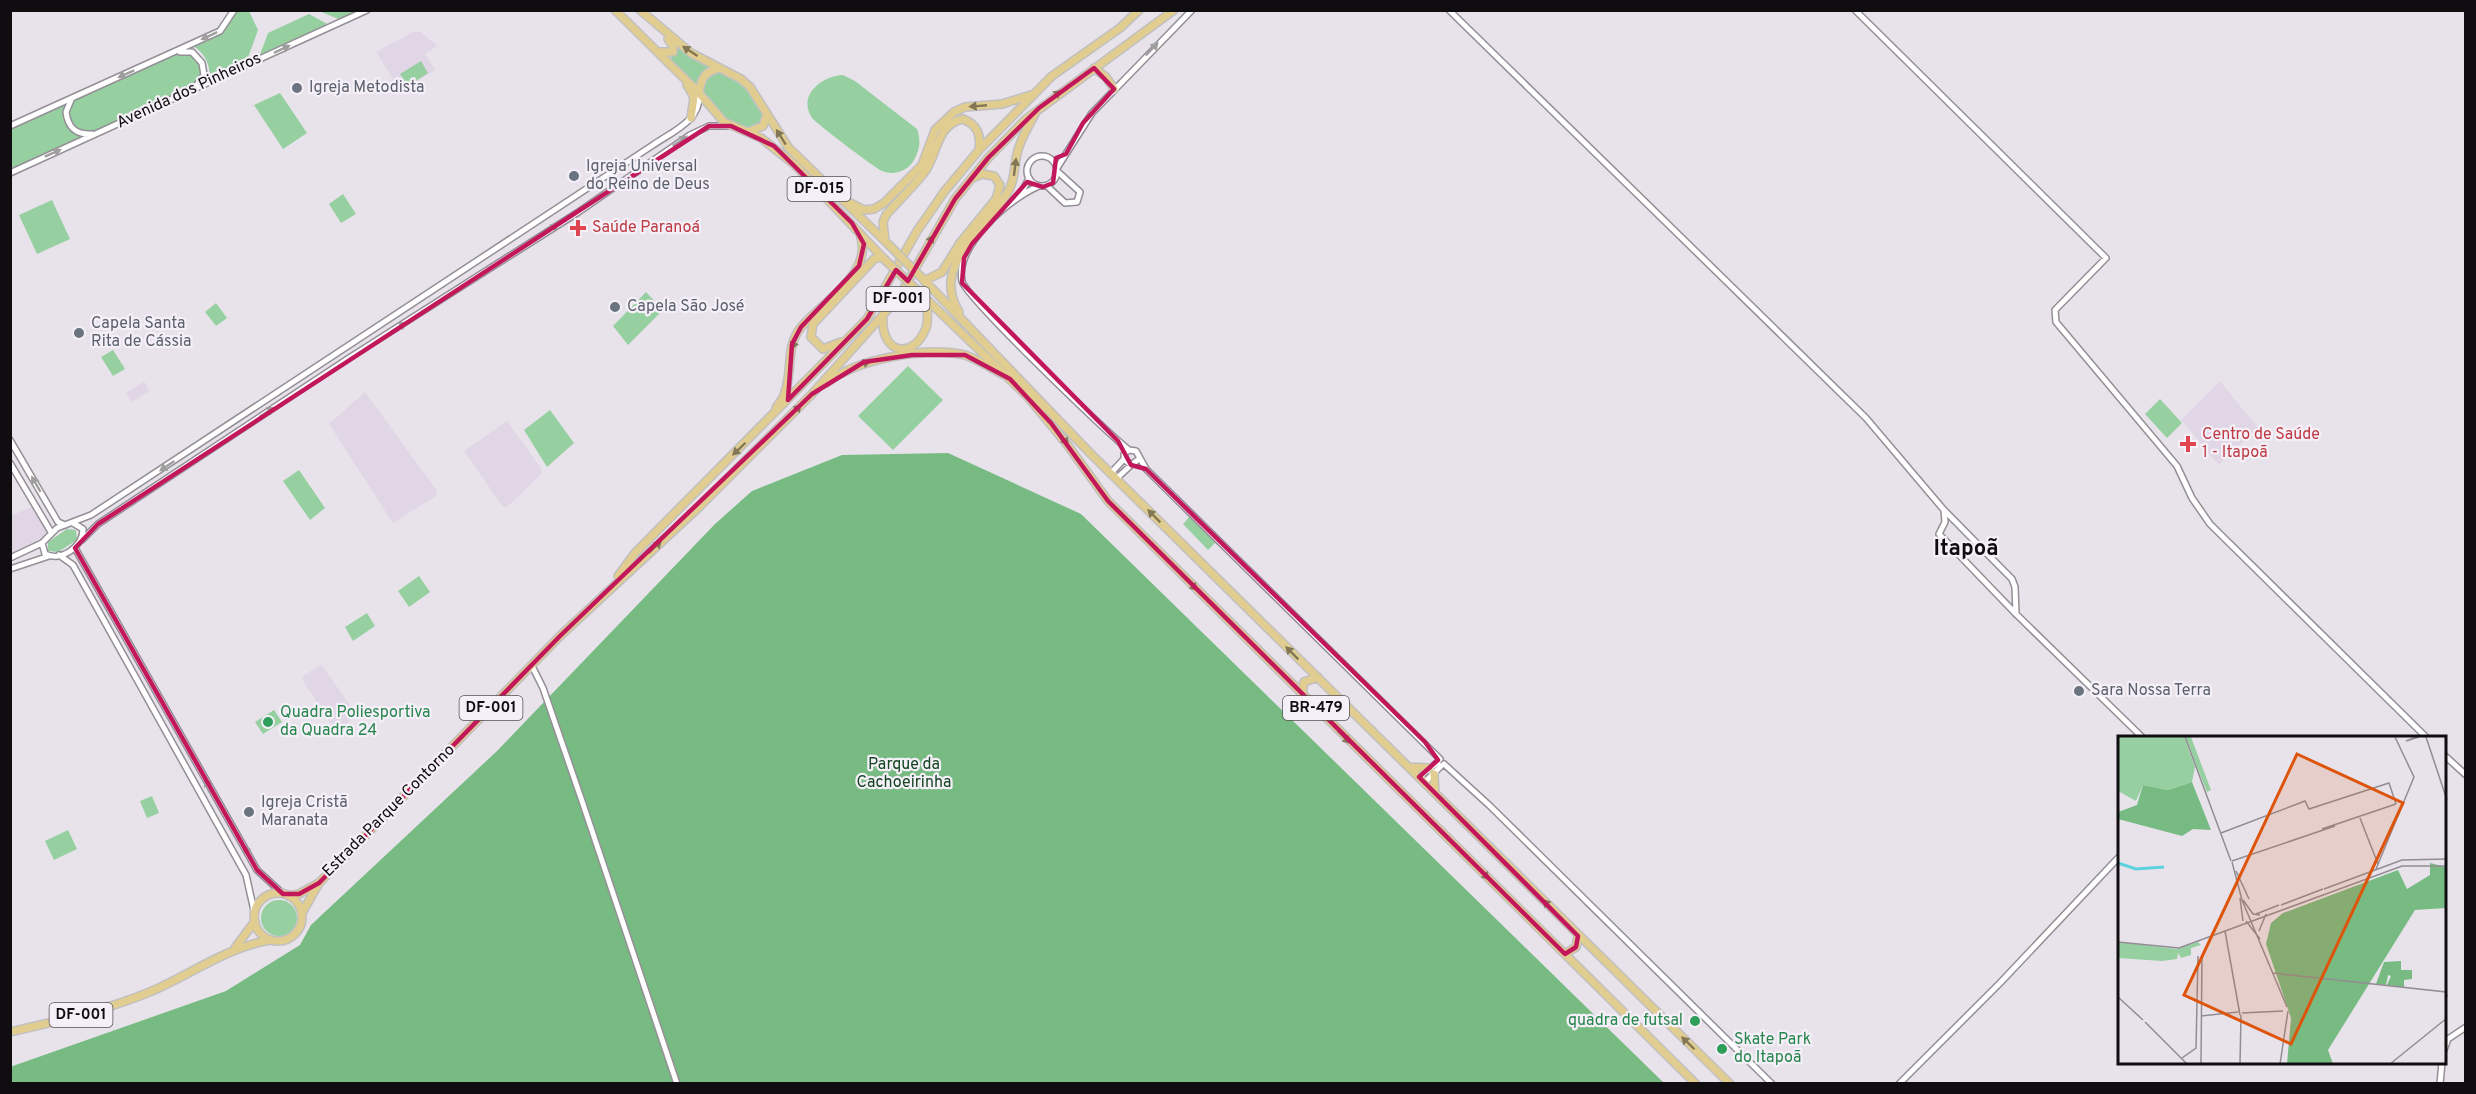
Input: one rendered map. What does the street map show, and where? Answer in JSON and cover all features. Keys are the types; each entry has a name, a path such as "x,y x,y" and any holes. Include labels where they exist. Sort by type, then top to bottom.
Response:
{"main road":[{"name":"DF-015","path":"615,10 699,93 714,112 731,126 774,146 883,258"},
{"name":"DF-015","path":"640,10 662,31 692,53 750,87 788,147 887,243"},
{"path":"979,150 1060,70 1120,28 1139,10"},
{"name":"DF-001","path":"611,586 697,508 812,394 883,316 899,297 944,217 972,178 1039,108 1174,10"},
{"path":"658,53 670,53 674,49 662,31"},
{"path":"658,53 690,89 694,102 691,118"},
{"path":"699,93 702,78 708,72 720,68"},
{"path":"1094,68 1106,76 1114,89"},
{"path":"828,188 864,210 879,208 922,165 935,130 954,112 965,107 1002,104 1034,94"},
{"path":"968,327 954,304 950,289 955,266 970,241 1010,189 1021,140 1039,108"},
{"path":"748,132 763,126 767,113"},
{"path":"972,178 982,174 994,176 1000,185 996,200 960,243 942,272 923,279 887,243 884,222 886,215 924,174 931,163 941,134 948,125 963,119 971,122 979,131 979,150"},
{"name":"DF-001","path":"611,586 635,553 856,332 877,305 917,231 944,192 979,150"},
{"path":"770,418 785,393 790,352 801,327 842,287 859,266 864,255 859,231"},
{"path":"856,332 835,347 823,349 816,344 811,331 813,324 874,259 883,258"},
{"name":"BR-479","path":"883,258 1010,379 1051,423 1108,501 1696,1083"},
{"name":"BR-479","path":"923,279 1113,476 1578,936 1730,1083"},
{"path":"883,316 882,330 886,341 894,348 906,349 917,343 925,329 926,299"},
{"path":"812,394 852,366 873,360 912,355 965,356 1010,379"},
{"name":"Estrada Parque Contorno","path":"302,913 319,883 611,586"},
{"path":"1302,695 1304,682 1318,677"},
{"path":"1409,767 1432,771 1435,793"},
{"name":"Estrada Parque Contorno","path":"286,895 299,894 319,883"},
{"name":"DF-001","path":"234,949 255,918 261,901 275,894 286,895"},
{"path":"286,895 295,900 302,913"},
{"name":"DF-001","path":"10,1032 112,1006 184,977 234,949 270,940 286,940 296,934 301,924 302,913"},
{"path":"255,918 263,936 270,940"},
{"path":"1565,954 1576,947 1578,936"}],"street":[{"path":"96,134 82,135 70,126 67,119 67,107 71,100 220,31 234,10"},
{"name":"Avenida dos Pinheiros","path":"10,173 367,10"},
{"path":"1021,194 1053,183 1057,170 1083,123 1192,10"},
{"path":"1449,10 1866,418 1944,510 2012,579 2016,595 2016,614"},
{"path":"1855,10 2106,258 2055,310 2056,322 2177,466 2192,498 2210,524 2425,736"},
{"path":"175,52 192,52 202,63 204,75 191,91"},
{"path":"10,558 42,543 51,532 91,515 653,145 691,118 700,103 699,93"},
{"path":"10,126 78,97"},
{"path":"10,569 75,548 98,524 315,380 492,268 660,155 709,126 731,126"},
{"path":"653,145 661,148 660,155"},
{"path":"1066,154 1052,160 1041,156 1031,161 1028,166 1029,178 1021,194 972,244 964,258 962,283 969,294 1118,441 1135,463 1146,469 1425,742 1441,763 1460,776 1772,1083"},
{"path":"1047,186 1065,203 1077,202 1080,192 1057,170 1052,160"},
{"path":"1029,178 1039,186"},
{"path":"513,239 511,247 519,250"},
{"path":"495,250 504,252 502,261"},
{"path":"310,371 310,379 315,380"},
{"path":"296,381 302,383 302,389"},
{"path":"223,428 224,436 228,438"},
{"path":"10,440 58,522 65,525"},
{"path":"190,450 195,460"},
{"path":"1113,476 1126,454 1136,451 1135,463"},
{"path":"10,463 51,532"},
{"path":"1113,476 1135,463"},
{"path":"1944,510 1945,522 1939,534 2000,598 2141,736"},
{"path":"1945,522 1953,519"},
{"path":"73,523 82,529 81,541"},
{"path":"42,543 44,552 50,556"},
{"path":"75,548 257,870 286,895"},
{"path":"59,555 73,565 246,875 255,918"},
{"path":"2000,598 2009,599 2016,595"},
{"path":"99,613 103,617 108,616 109,609"},
{"path":"107,627 108,622 116,622"},
{"path":"532,666 543,688 578,789 676,1083"},
{"path":"177,753 182,756 186,754 187,748"},
{"path":"2446,756 2466,775"},
{"path":"185,767 188,761 194,761"},
{"path":"1422,780 1441,763"},
{"path":"1899,1083 2013,969 2118,858"},
{"path":"2446,1037 2466,1028"},
{"path":"2440,1083 2442,1064"}],"highlighted area":[{"path":"1094,68 1099,71 1114,89 1083,123 1066,154 1056,158 1053,183 1043,187 1027,182 972,244 964,258 962,283 1118,441 1131,465 1146,469 1425,742 1438,760 1419,777 1578,936 1576,947 1565,954 1108,501 1051,423 1010,379 965,355 912,355 864,362 812,394 560,636 319,883 299,894 283,894 257,870 75,548 98,524 218,444 709,126 731,126 774,146 852,223 864,244 859,266 801,327 792,344 788,400 867,319 896,270 908,281 955,199 988,158 1039,108"}],"shaded area":[{"path":"415,31 421,32 437,46 425,54 435,70 404,90 400,90 376,52"},
{"path":"144,381 149,391 132,402 126,393"},
{"path":"2220,381 2258,428 2219,465 2181,420"},
{"path":"365,392 437,491 436,496 393,523 329,424"},
{"path":"507,421 541,468 541,474 507,507 503,507 464,451"},
{"path":"34,506 52,533 43,542 11,557 10,516"},
{"path":"320,665 356,714 340,731 336,732 302,679"}],"green space":[{"path":"235,11 249,11 258,30 246,63 210,79 206,59 191,45 218,34"},
{"path":"319,11 361,11 341,20"},
{"path":"309,14 331,26 258,60 268,33"},
{"path":"677,46 713,68 698,88 669,59 677,54"},
{"path":"175,54 191,54 200,68 198,80 189,88 95,132 82,133 72,124 68,111 73,101"},
{"path":"421,61 428,73 408,86 400,74"},
{"path":"721,70 741,83 758,101 763,117 760,127 745,130 730,124 701,94 702,84 709,73"},
{"path":"843,75 855,81 917,129 918,152 911,164 904,170 896,173 882,171 812,118 808,110 808,102 814,88 827,79"},
{"path":"280,93 307,133 283,149 254,105"},
{"path":"67,103 65,120 75,134 84,137 11,171 10,128"},
{"path":"343,194 356,214 341,223 329,204"},
{"path":"52,200 70,239 37,254 19,215"},
{"path":"646,292 663,310 628,345 613,326"},
{"path":"216,303 227,318 216,326 205,312"},
{"path":"113,350 125,369 113,376 101,357"},
{"path":"908,366 943,400 893,450 858,416"},
{"path":"2160,399 2182,423 2167,438 2145,414"},
{"path":"550,410 574,443 547,467 524,430"},
{"name":"Parque da Cachoeirinha","path":"948,453 1081,514 1664,1083 11,1084 10,1067 226,991 300,945 311,925 497,751 715,524 752,491 842,455"},
{"path":"299,470 325,508 310,520 283,481"},
{"path":"1190,516 1216,542 1208,550 1183,524"},
{"path":"67,529 76,530 77,540 58,552 48,551 48,542"},
{"path":"419,576 430,592 409,607 398,591"},
{"path":"367,613 375,626 353,641 345,627"},
{"name":"Quadra Poliesportiva da Quadra 24","path":"274,710 282,722 263,734 255,722"},
{"path":"152,796 159,813 147,818 140,801"},
{"path":"68,830 77,849 54,860 45,841"},
{"path":"279,900 292,905 297,918 292,931 279,936 266,931 261,918 266,905"}],"place":[{"name":"Igreja Metodista","path":"297,88"},
{"name":"Igreja Universal do Reino de Deus","path":"574,176"},
{"name":"Saúde Paranoá","path":"578,228"},
{"name":"Capela São José","path":"615,307"},
{"name":"Capela Santa Rita de Cássia","path":"79,333"},
{"name":"Centro de Saúde 1 - Itapoã","path":"2188,444"},
{"name":"Sara Nossa Terra","path":"2079,691"},
{"name":"Quadra Poliesportiva da Quadra 24","path":"268,722"},
{"name":"Igreja Cristã Maranata","path":"249,812"},
{"name":"quadra de futsal","path":"1695,1021"},
{"name":"Skate Park do Itapoã","path":"1722,1049"}],"district":[{"name":"Itapoã","path":"1966,549"}]}
